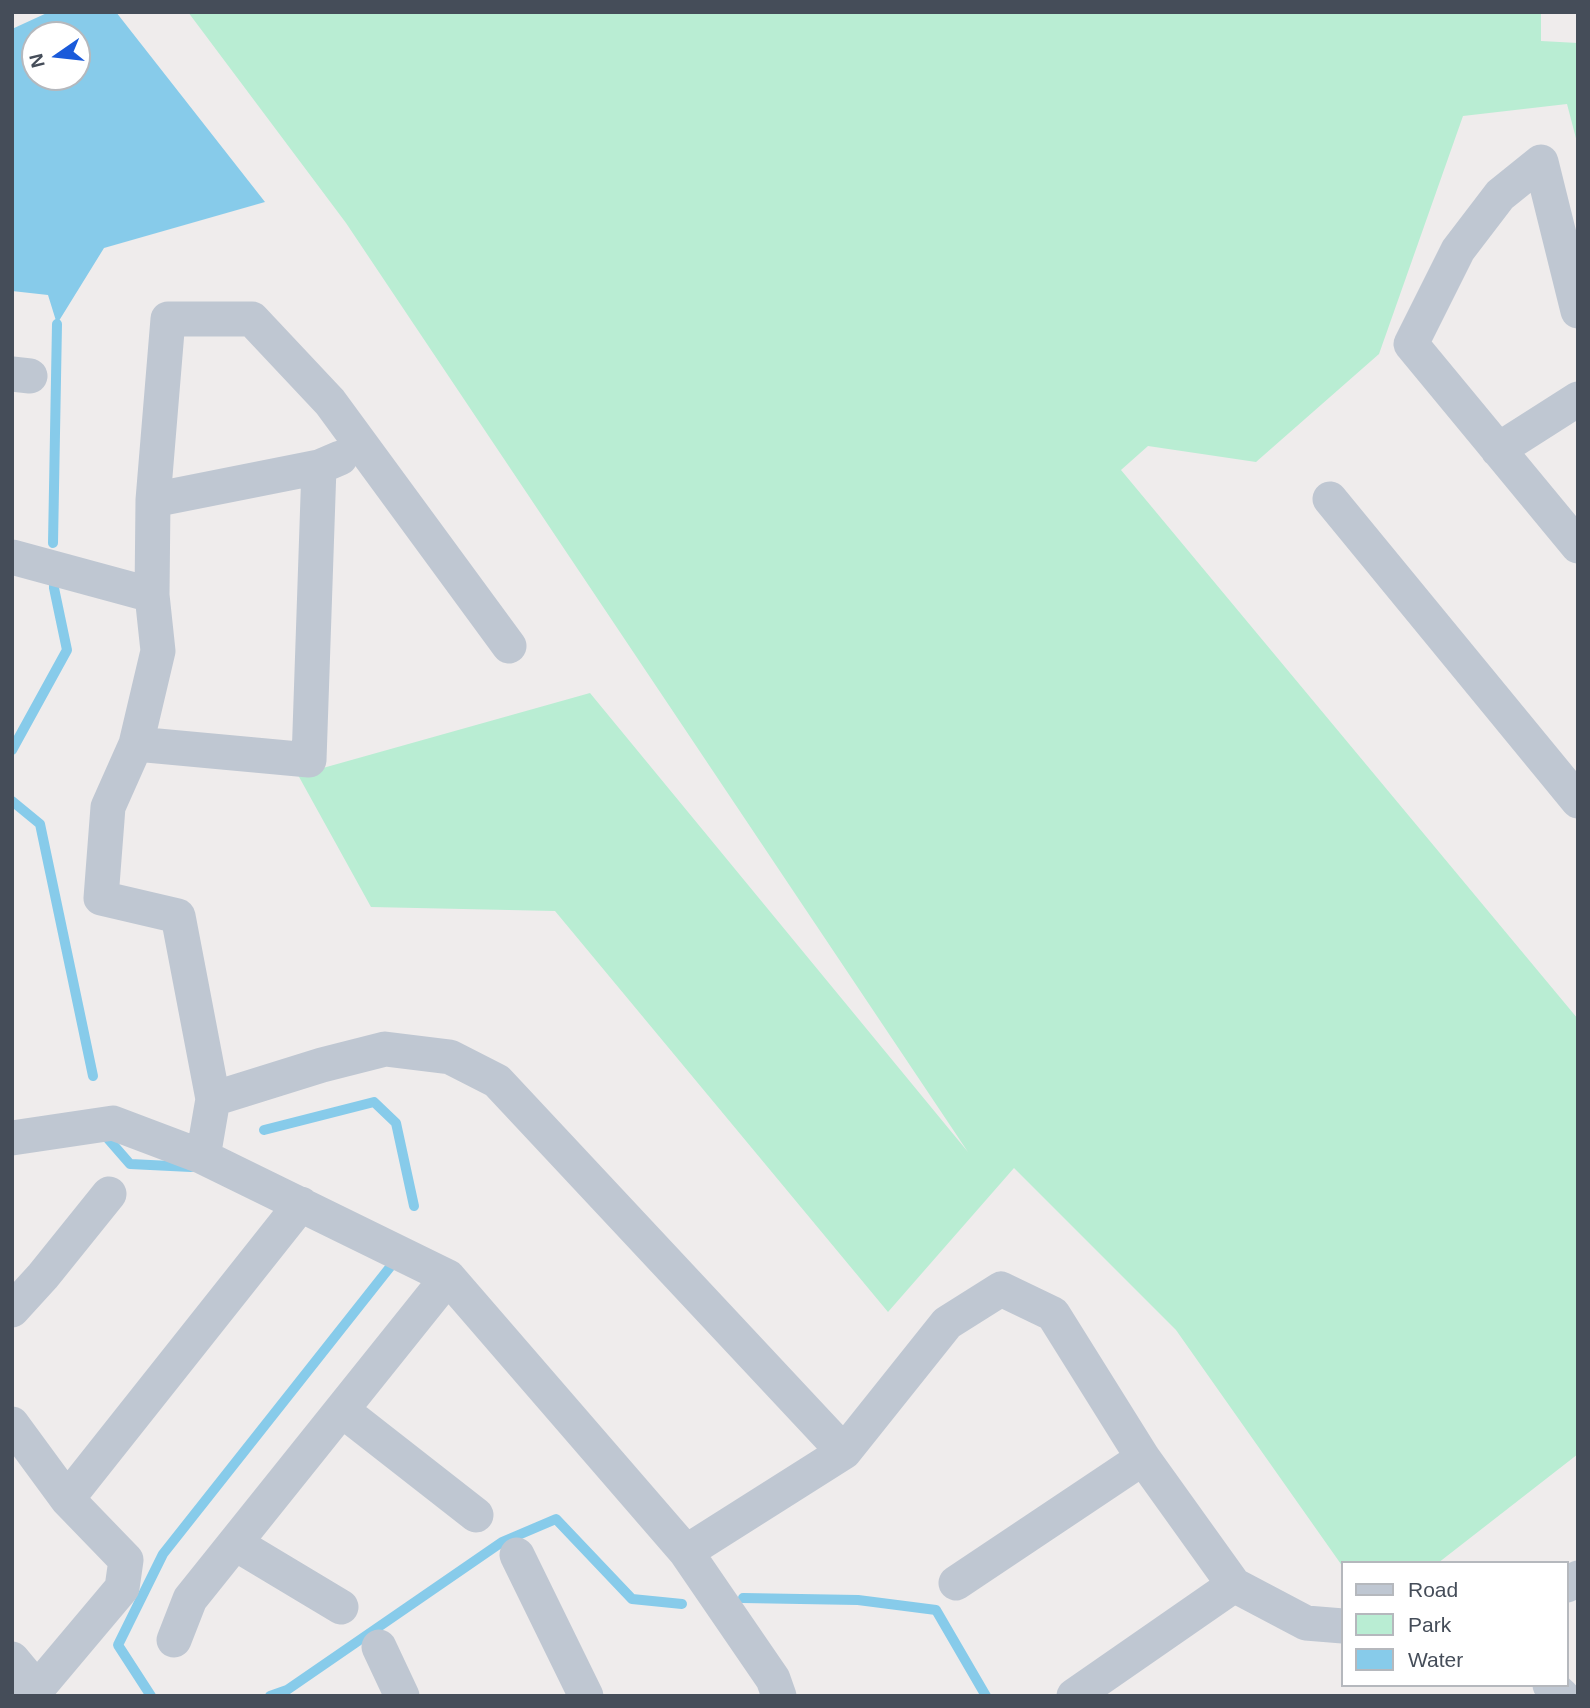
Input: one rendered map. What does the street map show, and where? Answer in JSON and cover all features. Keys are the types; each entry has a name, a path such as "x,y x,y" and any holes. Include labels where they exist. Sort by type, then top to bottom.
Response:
{"street":[{"path":"1578,311 1541,162 1500,195 1458,250 1411,344 1578,546"},
{"path":"203,1157 213,1099 178,916 101,898 108,807 136,744 158,651 152,595 153,500 167,319 252,319 330,402 509,646"},
{"path":"1498,450 1578,398"},
{"path":"153,500 319,467 362,448"},
{"path":"136,744 309,760 319,467"},
{"path":"1330,499 1578,801"},
{"path":"12,557 152,595"},
{"path":"213,1099 322,1065 385,1049 450,1056 497,1081 844,1452"},
{"path":"12,1138 113,1123 203,1157 448,1277 686,1552 773,1679 779,1696"},
{"path":"12,1310 109,1194"},
{"path":"67,1499 300,1204"},
{"path":"174,1640 190,1599 448,1277"},
{"path":"686,1552 844,1452 947,1323 1002,1289 1053,1314 1143,1458 1234,1585 1306,1623 1342,1626"},
{"path":"343,1411 476,1516"},
{"path":"12,1424 67,1499 126,1560 122,1588 33,1692 12,1660"},
{"path":"956,1583 1143,1458"},
{"path":"236,1544 341,1608"},
{"path":"517,1555 586,1696"},
{"path":"1074,1696 1234,1585"},
{"path":"379,1647 402,1696"}],"green space":[{"path":"188,12 1541,12 1541,41 1578,43 1578,146 1567,104 1463,116 1379,354 1256,462 1148,446 1121,470 1578,1019 1578,1454 1441,1561 1342,1561 1342,1566 1176,1330 1014,1168 888,1312 555,911 371,907 298,775 590,693 968,1152 346,223"}],"water":[{"path":"49,12 116,12 265,202 104,248 57,324 48,295 12,291 12,29 21,25 21,91 91,91 91,21 29,21"}],"waterway":[{"path":"53,543 57,324"},
{"path":"12,750 67,650 54,588 54,574"},
{"path":"12,801 40,824 93,1076"},
{"path":"264,1130 374,1102 396,1123 414,1206"},
{"path":"103,1133 130,1164 191,1167"},
{"path":"151,1696 118,1645 163,1554 398,1257"},
{"path":"270,1696 287,1690 502,1542 556,1519 632,1599 682,1604"},
{"path":"743,1598 858,1600 936,1610 986,1696"}]}
